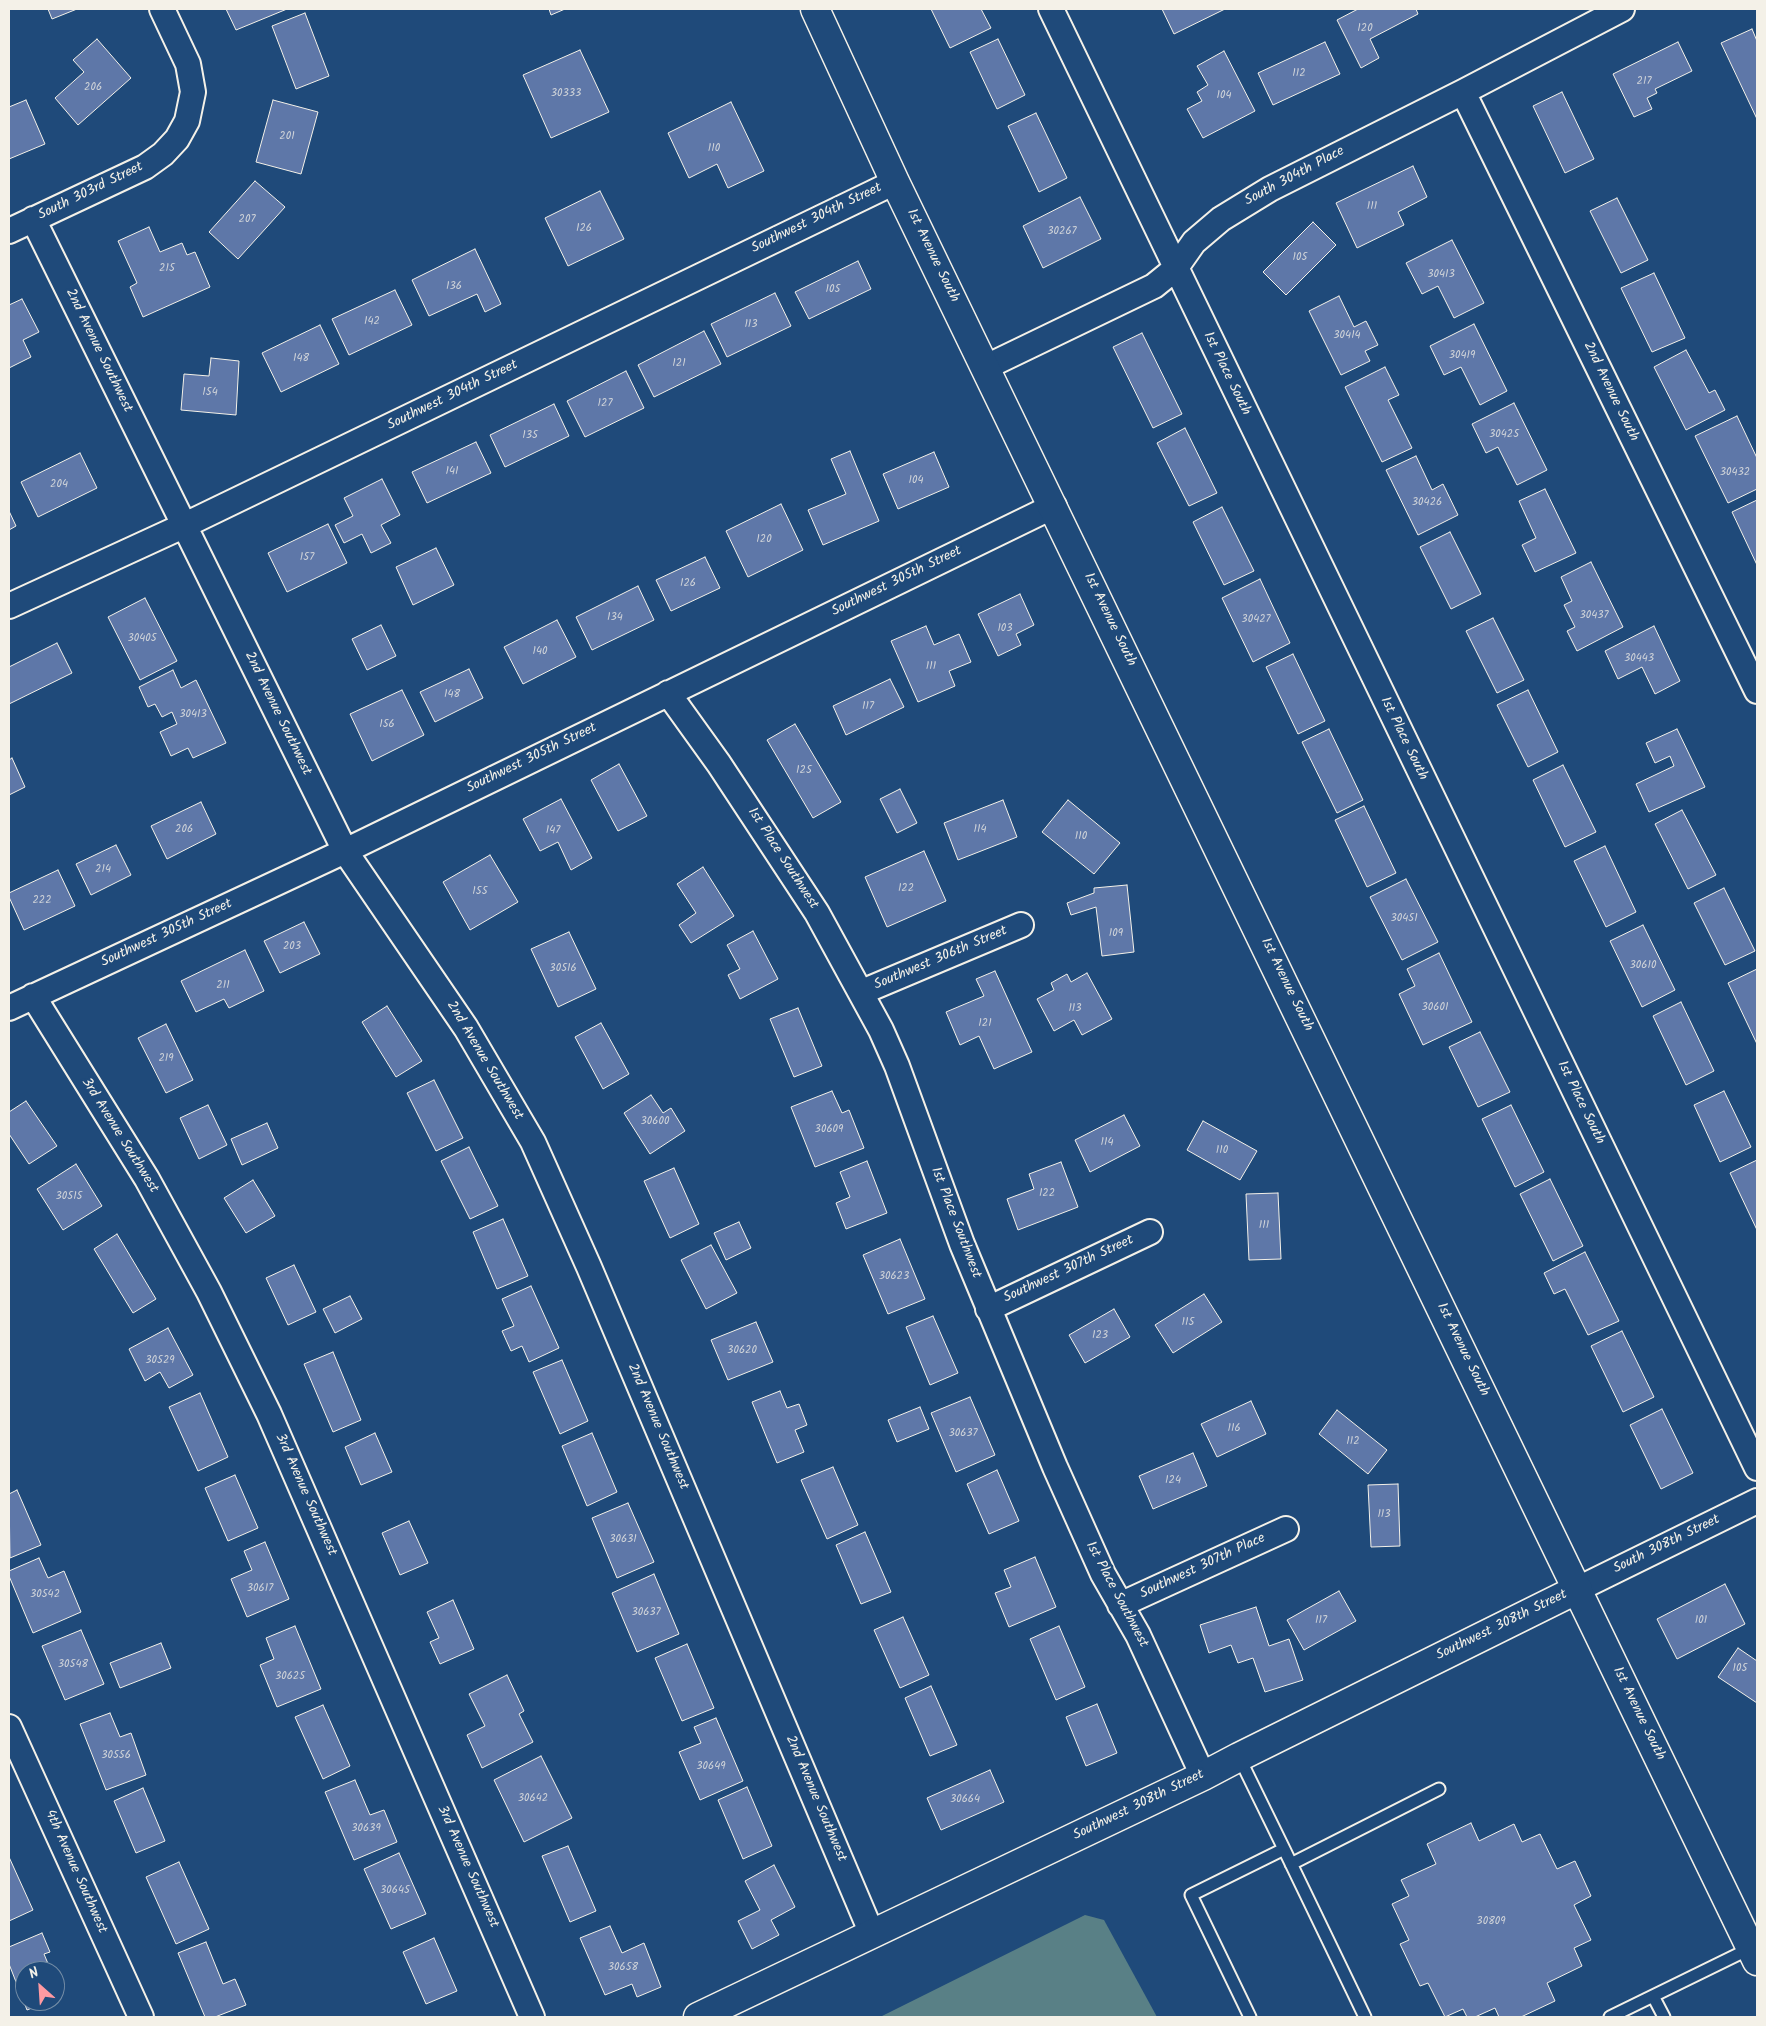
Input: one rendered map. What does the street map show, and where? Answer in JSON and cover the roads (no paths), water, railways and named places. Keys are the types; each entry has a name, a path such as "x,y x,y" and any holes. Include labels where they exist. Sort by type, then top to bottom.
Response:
{"main road":[{"name":"1st Avenue South","path":"815,9 895,182 1054,506 1754,1955"},
{"name":"Southwest 308th Street","path":"698,2017 1203,1776 1578,1589"}],"street":[{"name":"South 303rd Street","path":"9,231 144,167 163,154 177,139 186,121 193,92 188,64 162,9"},
{"name":"1st Place South","path":"1051,9 1175,269 1757,1468"},
{"name":"South 304th Place","path":"986,367 1154,286 1175,269 1194,242 1221,219 1270,189 1463,92 1622,9"},
{"name":"2nd Avenue South","path":"1463,92 1757,691"},
{"name":"Southwest 304th Street","path":"9,606 183,526 895,182"},
{"name":"2nd Avenue Southwest","path":"34,219 183,526 345,851 466,1028 533,1142 589,1267 872,1934"},
{"name":"Southwest 305th Street","path":"9,1008 345,851 668,692 1054,506"},
{"name":"1st Place Southwest","path":"668,692 772,843 817,913 862,992 898,1066 936,1176 988,1309 1086,1541 1120,1606 1138,1634 1203,1776"},
{"name":"Southwest 306th Street","path":"862,992 1021,925"},
{"name":"3rd Avenue Southwest","path":"33,996 147,1179 210,1292 265,1405 532,2017"},
{"name":"Southwest 307th Street","path":"988,1309 1150,1232"},
{"name":"South 308th Street","path":"1578,1589 1757,1501"},
{"name":"Southwest 307th Place","path":"1120,1606 1286,1529"},
{"name":"4th Avenue Southwest","path":"9,1727 141,2017"}],"lane":[{"path":"1239,1757 1365,2017"},
{"path":"1291,1864 1439,1789"},
{"path":"1250,2017 1191,1895 1284,1850"},
{"path":"1610,2017 1653,1996 1754,1955"},
{"path":"1653,1996 1664,2017"}]}
